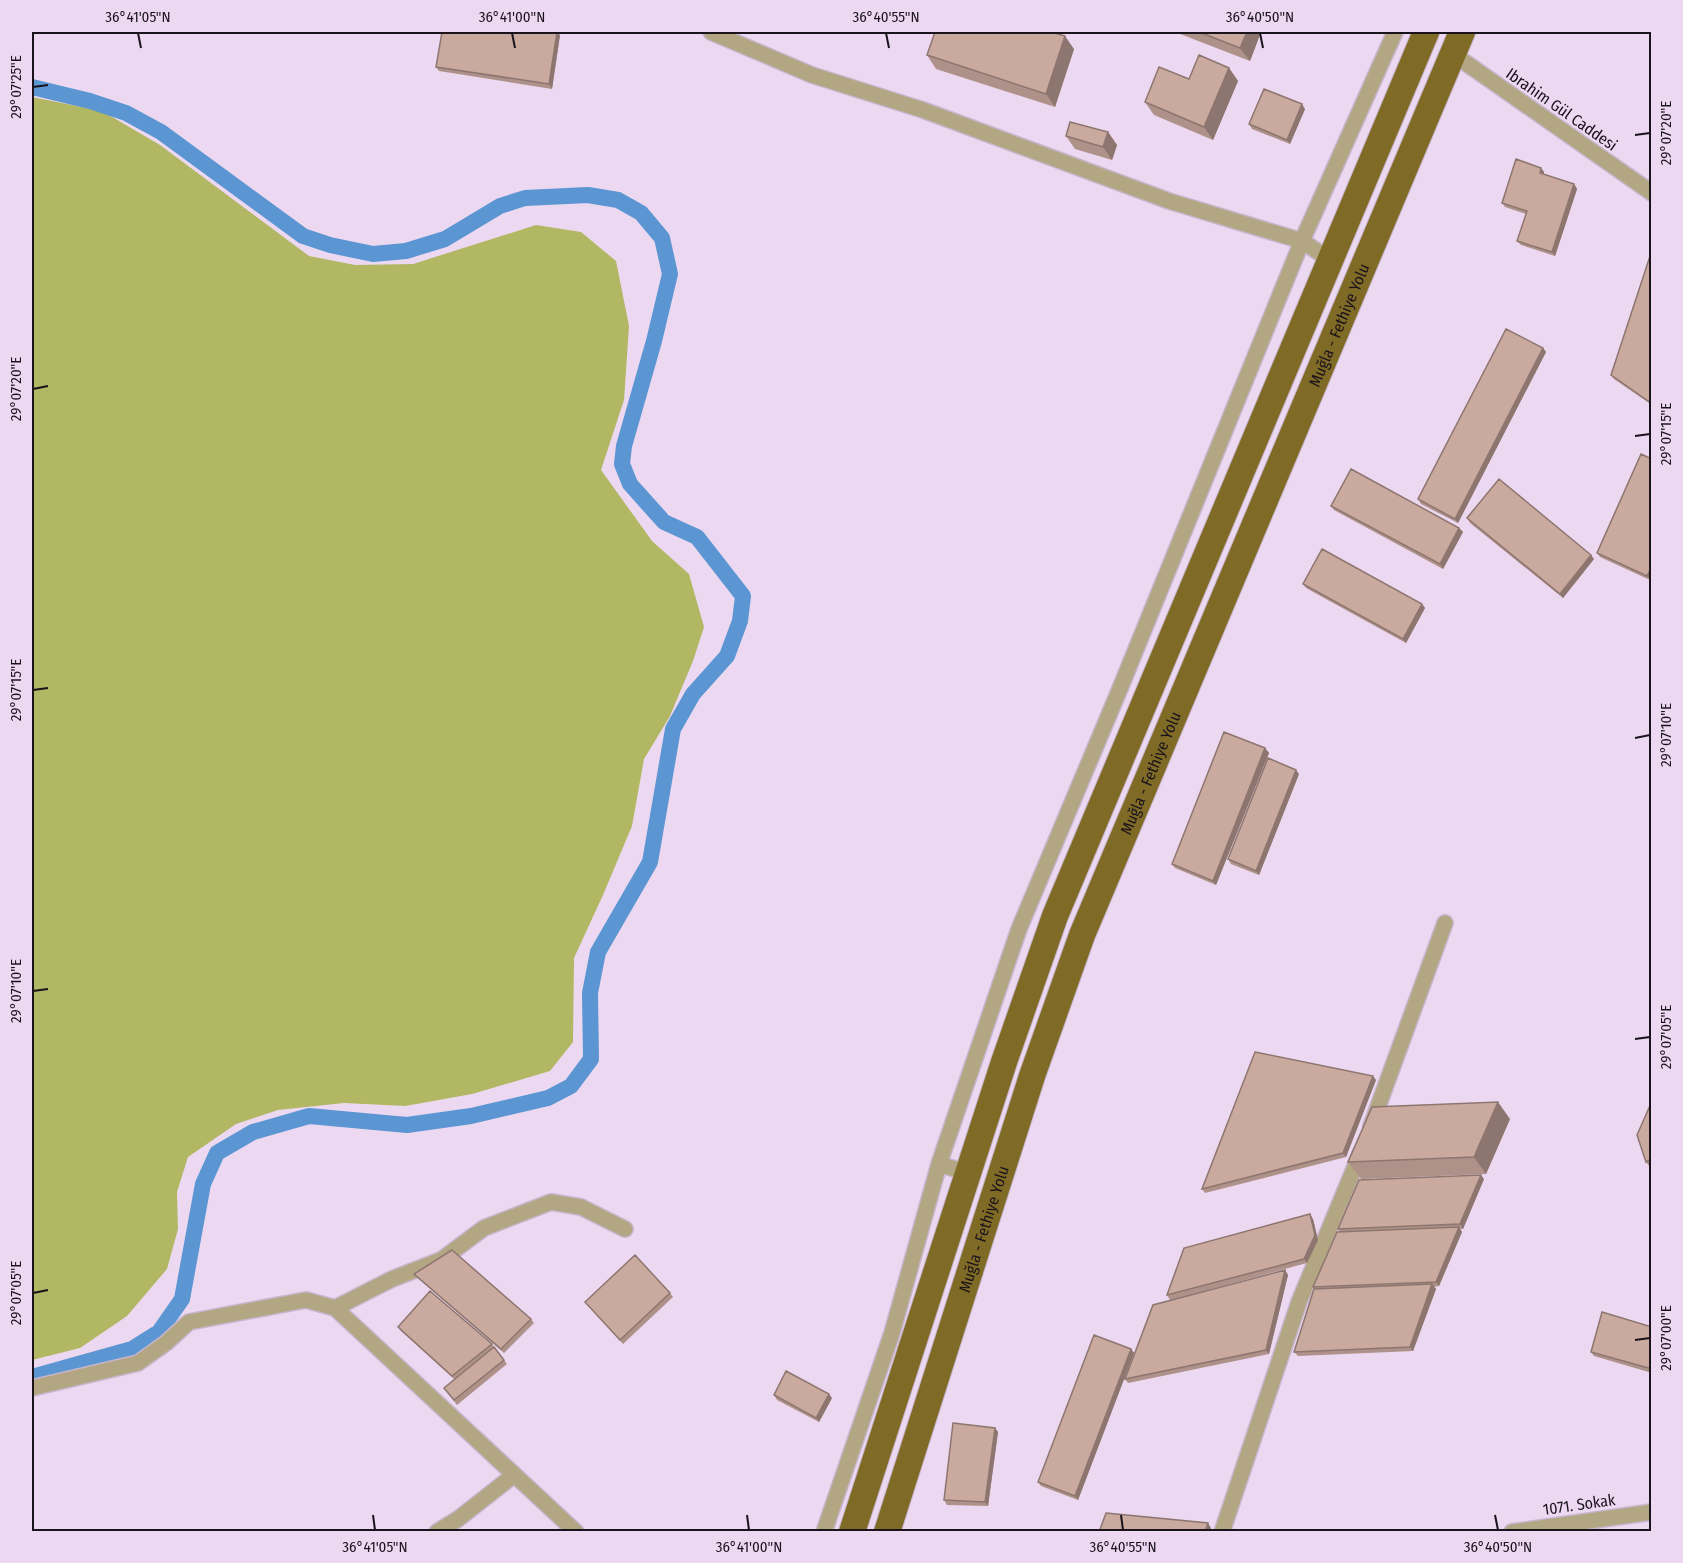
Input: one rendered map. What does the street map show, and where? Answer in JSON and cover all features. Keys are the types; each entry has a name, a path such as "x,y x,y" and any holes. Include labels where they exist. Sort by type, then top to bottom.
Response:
{"highway":[{"name":"Muğla - Fethiye Yolu","path":"852,1532 968,1173 1055,916 1424,37"},
{"name":"Muğla - Fethiye Yolu","path":"887,1532 1032,1077 1082,935 1457,43"}],"street":[{"path":"711,32 812,75 923,110 1169,201 1302,241 1330,260"},
{"path":"823,1530 892,1333 939,1164 1019,929 1119,691 1302,241 1396,32 1424,37"},
{"name":"Ibrahim Gül Caddesi","path":"1457,43 1652,193"},
{"path":"1222,1532 1299,1302 1364,1146 1445,922"},
{"path":"939,1164 968,1173"},
{"path":"335,1308 392,1279 441,1260 484,1228 551,1202 581,1207 625,1229"},
{"path":"32,1388 138,1363 166,1343 189,1322 306,1300 335,1308 576,1532"},
{"path":"437,1532 458,1519 514,1475"},
{"path":"823,1530 863,1497"},
{"name":"1071. Sokak","path":"1512,1532 1652,1512"}],"green space":[{"path":"32,97 102,111 160,145 309,256 355,265 413,264 536,225 581,232 616,261 629,326 624,400 601,470 652,541 689,574 704,627 693,661 670,716 644,759 632,826 574,958 573,1042 550,1071 472,1094 405,1106 344,1103 278,1110 236,1124 188,1157 177,1192 178,1229 167,1269 127,1316 80,1348 32,1360"}],"building":[{"path":"442,32 557,32 549,84 436,67"},
{"path":"935,32 1051,32 1065,36 1046,94 927,55"},
{"path":"1199,32 1247,32 1240,48"},
{"path":"1199,55 1229,68 1204,127 1145,102 1159,67 1189,79"},
{"path":"1264,89 1302,104 1287,140 1249,124"},
{"path":"1070,122 1108,132 1103,147 1066,136"},
{"path":"1516,159 1541,168 1540,173 1574,184 1552,252 1517,241 1527,211 1502,203"},
{"path":"1652,250 1652,400 1651,403 1611,375"},
{"path":"1506,329 1543,348 1455,519 1418,499"},
{"path":"1641,454 1652,459 1652,566 1647,576 1597,553"},
{"path":"1351,469 1459,528 1440,564 1331,506"},
{"path":"1499,479 1591,555 1560,594 1467,518"},
{"path":"1322,549 1422,604 1403,639 1303,584"},
{"path":"1224,732 1265,748 1213,881 1172,864"},
{"path":"1268,758 1296,770 1256,871 1228,859"},
{"path":"1255,1052 1373,1076 1343,1153 1202,1189"},
{"path":"1652,1101 1652,1158 1646,1162 1637,1135"},
{"path":"1498,1102 1474,1157 1348,1162 1372,1107"},
{"path":"1481,1175 1460,1224 1338,1229 1359,1180"},
{"path":"1310,1214 1315,1235 1304,1259 1167,1295 1184,1248"},
{"path":"1459,1227 1436,1282 1313,1287 1337,1232"},
{"path":"452,1250 531,1319 501,1349 414,1274"},
{"path":"635,1255 670,1293 620,1340 585,1302"},
{"path":"1285,1270 1266,1350 1125,1379 1153,1305"},
{"path":"1432,1284 1410,1347 1294,1352 1314,1289"},
{"path":"430,1291 492,1344 452,1376 398,1327"},
{"path":"1602,1312 1652,1327 1652,1369 1591,1352"},
{"path":"1094,1335 1131,1349 1075,1496 1038,1482"},
{"path":"494,1347 504,1360 454,1400 444,1388"},
{"path":"786,1371 829,1394 816,1418 774,1395"},
{"path":"953,1423 995,1428 985,1502 944,1500"},
{"path":"1106,1513 1208,1523 1205,1532 1099,1532"}],"waterway":[{"path":"32,87 90,101 126,113 161,132 303,236 330,245 373,254 406,251 445,239 500,206 525,198 588,195 618,200 641,213 662,238 670,274 654,341 624,446 622,464 630,484 664,522 697,537 743,596 740,621 727,656 693,694 673,729 650,862 598,952 590,993 591,1059 571,1086 548,1098 471,1116 407,1125 309,1116 253,1132 217,1153 203,1184 182,1299 159,1332 132,1349 32,1377"}]}
